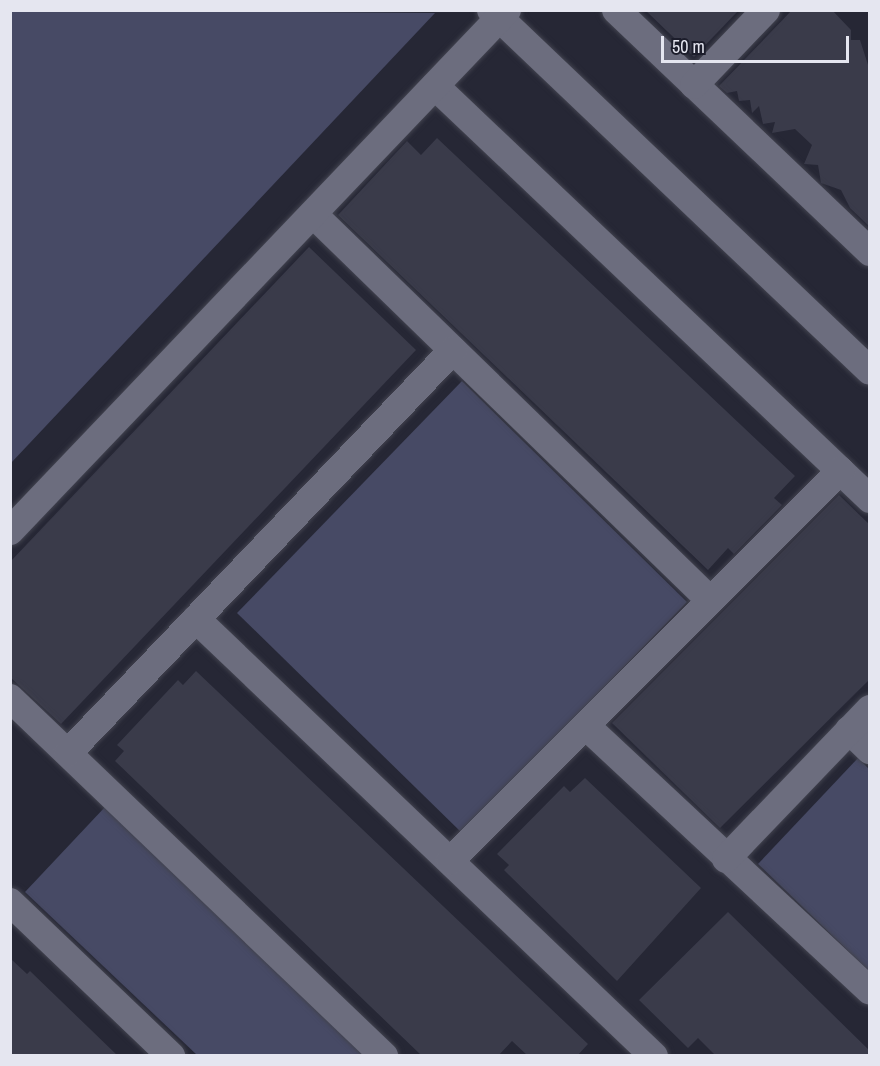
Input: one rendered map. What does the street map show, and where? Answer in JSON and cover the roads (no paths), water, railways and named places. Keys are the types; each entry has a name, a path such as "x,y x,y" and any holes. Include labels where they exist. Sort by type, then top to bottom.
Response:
{"street":[{"path":"616,10 870,252"},
{"path":"694,86 766,10"},
{"path":"10,531 435,86 499,13 870,371"},
{"path":"435,86 870,499"},
{"path":"313,214 710,600"},
{"path":"68,753 453,350"},
{"path":"450,861 840,471"},
{"path":"196,619 654,1056"},
{"path":"10,698 384,1056"},
{"path":"726,859 870,709"},
{"path":"586,726 870,991"},
{"path":"849,730 870,750"},
{"path":"10,902 171,1056"}]}
